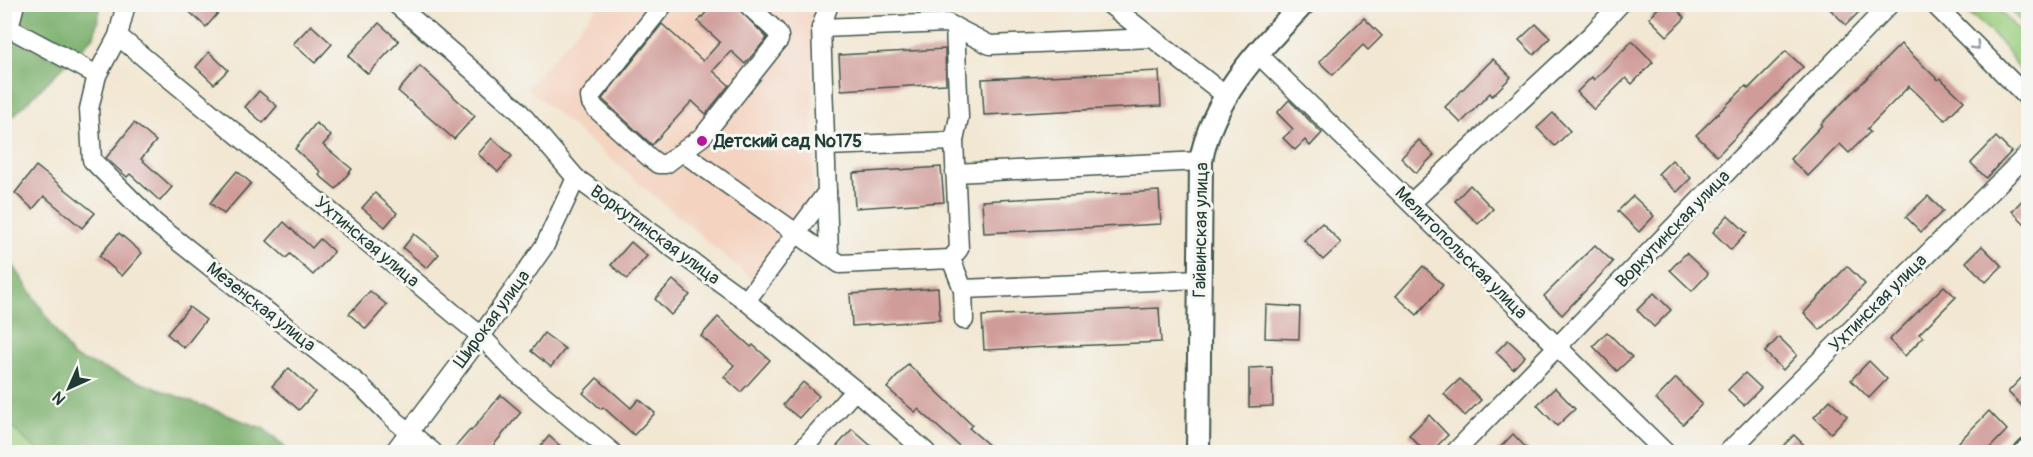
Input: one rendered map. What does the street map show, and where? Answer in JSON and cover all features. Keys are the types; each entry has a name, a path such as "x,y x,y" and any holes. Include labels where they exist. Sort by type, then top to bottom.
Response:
{"main road":[{"name":"Гайвинская улица","path":"1198,453 1201,162 1204,141 1225,95 1257,53 1303,4"}],"street":[{"path":"15,4 9,28 97,75 118,36 126,4"},
{"name":"Воркутинская улица","path":"396,4 517,109 576,178 746,301 855,390 926,453"},
{"path":"664,4 590,97 591,103 658,164 666,164 703,136 779,40 776,31 747,4"},
{"path":"829,4 821,28 830,256"},
{"path":"1109,4 1225,95"},
{"path":"1411,203 1592,34 1620,4"},
{"name":"Воркутинская улица","path":"1455,453 1890,4"},
{"path":"1934,4 2028,98"},
{"path":"821,28 947,23 990,45 1152,38"},
{"path":"682,152 840,264 951,259 959,249 954,141 959,117 955,27"},
{"name":"Ухтинская улица","path":"118,36 481,336 513,370 612,453"},
{"name":"Мелитопольская улица","path":"1257,53 1665,453"},
{"name":"Мезенская улица","path":"97,75 89,109 92,160 155,223 360,385 433,453"},
{"path":"826,146 954,141"},
{"name":"Ухтинская улица","path":"1728,453 2028,154"},
{"path":"955,173 1201,162"},
{"name":"Широкая улица","path":"394,453 546,245 576,178"},
{"path":"746,301 827,192"},
{"path":"951,259 963,290 964,320"},
{"path":"963,290 1200,279"},
{"path":"800,453 855,390"},
{"path":"2022,453 2028,447"}],"shaded area":[{"name":"Детский сад №175","path":"599,5 812,5 814,194 752,279 527,88"}],"green space":[{"path":"5,5 101,5 94,36 5,124"},
{"path":"1954,5 1994,5 2028,40 2028,83 2014,60 1988,29"},
{"path":"2005,5 2028,5 2028,29"},
{"path":"4,251 73,357 264,429 290,452 39,452 5,421"},
{"path":"5,421 39,452 5,452"}],"building":[{"path":"181,4 226,4 206,27"},
{"path":"713,4 734,4 767,38 745,64 731,51 713,71 729,85 706,114 692,101 652,145 602,99 662,24 703,61 720,42 698,22"},
{"path":"1662,4 1672,4 1685,18 1667,36 1649,18"},
{"path":"1825,4 1867,4 1846,25"},
{"path":"1364,18 1382,36 1368,50 1363,45 1333,75 1319,62"},
{"path":"379,23 399,41 368,74 348,56"},
{"path":"1536,24 1550,38 1534,55 1519,40"},
{"path":"311,25 332,44 315,63 293,44"},
{"path":"1632,41 1653,62 1632,84 1626,78 1594,110 1577,92 1592,77 1594,80"},
{"path":"1901,44 1938,80 1940,78 1964,101 1945,120 1909,86 1867,129 1870,132 1849,153 1840,144 1808,176 1790,159 1821,124"},
{"path":"945,49 946,84 841,90 839,55"},
{"path":"1786,51 1803,67 1717,156 1696,135 1746,86 1748,89"},
{"path":"209,52 228,70 214,84 196,67"},
{"path":"1493,59 1511,77 1492,96 1490,93 1461,123 1445,107"},
{"path":"420,66 475,116 454,139 398,91"},
{"path":"1159,71 1161,106 984,115 982,79"},
{"path":"259,91 277,106 263,123 245,107"},
{"path":"1289,100 1322,133 1310,146 1305,140 1295,150 1283,138 1293,129 1277,113"},
{"path":"1553,113 1570,131 1555,146 1537,128"},
{"path":"134,123 156,141 141,159 172,187 160,201 130,174 127,177 106,158"},
{"path":"316,123 331,136 323,145 352,169 336,189 319,175 321,172 295,149"},
{"path":"1996,137 2011,152 1986,178 1971,163"},
{"path":"492,138 512,156 498,172 478,154"},
{"path":"1419,140 1434,155 1416,173 1401,158"},
{"path":"1672,160 1691,178 1677,192 1658,174"},
{"path":"36,166 95,213 82,228 44,196 33,209 15,193"},
{"path":"941,167 944,202 855,208 853,173"},
{"path":"237,171 251,183 224,214 210,203"},
{"path":"1470,185 1493,209 1478,224 1455,201"},
{"path":"1159,191 1161,224 984,233 982,201"},
{"path":"375,193 397,213 385,227 362,208"},
{"path":"2028,194 2028,227 2012,211"},
{"path":"1633,196 1654,216 1639,232 1618,211"},
{"path":"1928,196 1943,211 1921,232 1906,217"},
{"path":"1728,215 1747,233 1731,250 1713,232"},
{"path":"284,222 312,248 320,239 334,252 313,275 290,254 286,258 267,241"},
{"path":"1322,223 1341,243 1323,260 1304,240"},
{"path":"119,233 142,253 122,276 99,256"},
{"path":"414,234 439,254 427,268 403,248"},
{"path":"631,242 647,256 627,279 611,265"},
{"path":"1595,245 1613,262 1562,315 1544,296"},
{"path":"1982,246 2002,266 1986,282 1966,262"},
{"path":"1686,253 1708,274 1692,291 1670,270"},
{"path":"1423,266 1443,285 1417,315 1396,296"},
{"path":"1847,266 1865,284 1820,330 1804,313"},
{"path":"673,280 690,295 671,315 655,299"},
{"path":"1944,286 1956,297 1919,334 1923,337 1905,356 1889,340"},
{"path":"938,288 940,320 852,326 850,294"},
{"path":"370,291 387,305 366,329 349,314"},
{"path":"1654,293 1671,310 1654,327 1637,310"},
{"path":"1266,305 1300,307 1299,339 1265,338"},
{"path":"189,307 206,320 184,348 167,334"},
{"path":"1159,308 1161,342 984,350 982,316"},
{"path":"718,317 751,347 753,345 770,360 741,392 724,377 734,365 701,336"},
{"path":"1607,332 1632,357 1617,371 1593,346"},
{"path":"544,333 565,349 551,367 531,351"},
{"path":"1779,337 1797,355 1783,370 1765,352"},
{"path":"1508,340 1525,356 1513,369 1496,352"},
{"path":"1869,361 1887,379 1869,398 1851,380"},
{"path":"908,364 972,425 969,428 998,453 967,453 918,409 915,412 887,388"},
{"path":"1272,367 1273,406 1249,407 1249,368"},
{"path":"289,368 315,392 299,410 272,386"},
{"path":"2028,371 2028,412 2008,392"},
{"path":"1745,373 1761,388 1744,405 1728,390"},
{"path":"597,378 631,408 639,399 655,413 634,435 603,407 601,409 583,393"},
{"path":"1676,378 1702,404 1683,424 1656,399"},
{"path":"1460,379 1481,400 1465,416 1444,394"},
{"path":"803,382 819,396 799,418 783,405"},
{"path":"1555,388 1575,409 1557,426 1537,405"},
{"path":"501,395 521,412 487,453 450,453 471,431"},
{"path":"1830,400 1847,416 1831,433 1814,417"},
{"path":"1989,411 2007,430 1985,453 1948,453"},
{"path":"1429,415 1448,435 1430,453 1426,453 1409,435"},
{"path":"852,429 879,453 831,453"},
{"path":"1513,434 1531,453 1495,453"},
{"path":"1794,435 1812,453 1776,453"},
{"path":"549,436 568,453 535,453"}],"place":[{"name":"Детский сад №175","path":"702,141"}]}
